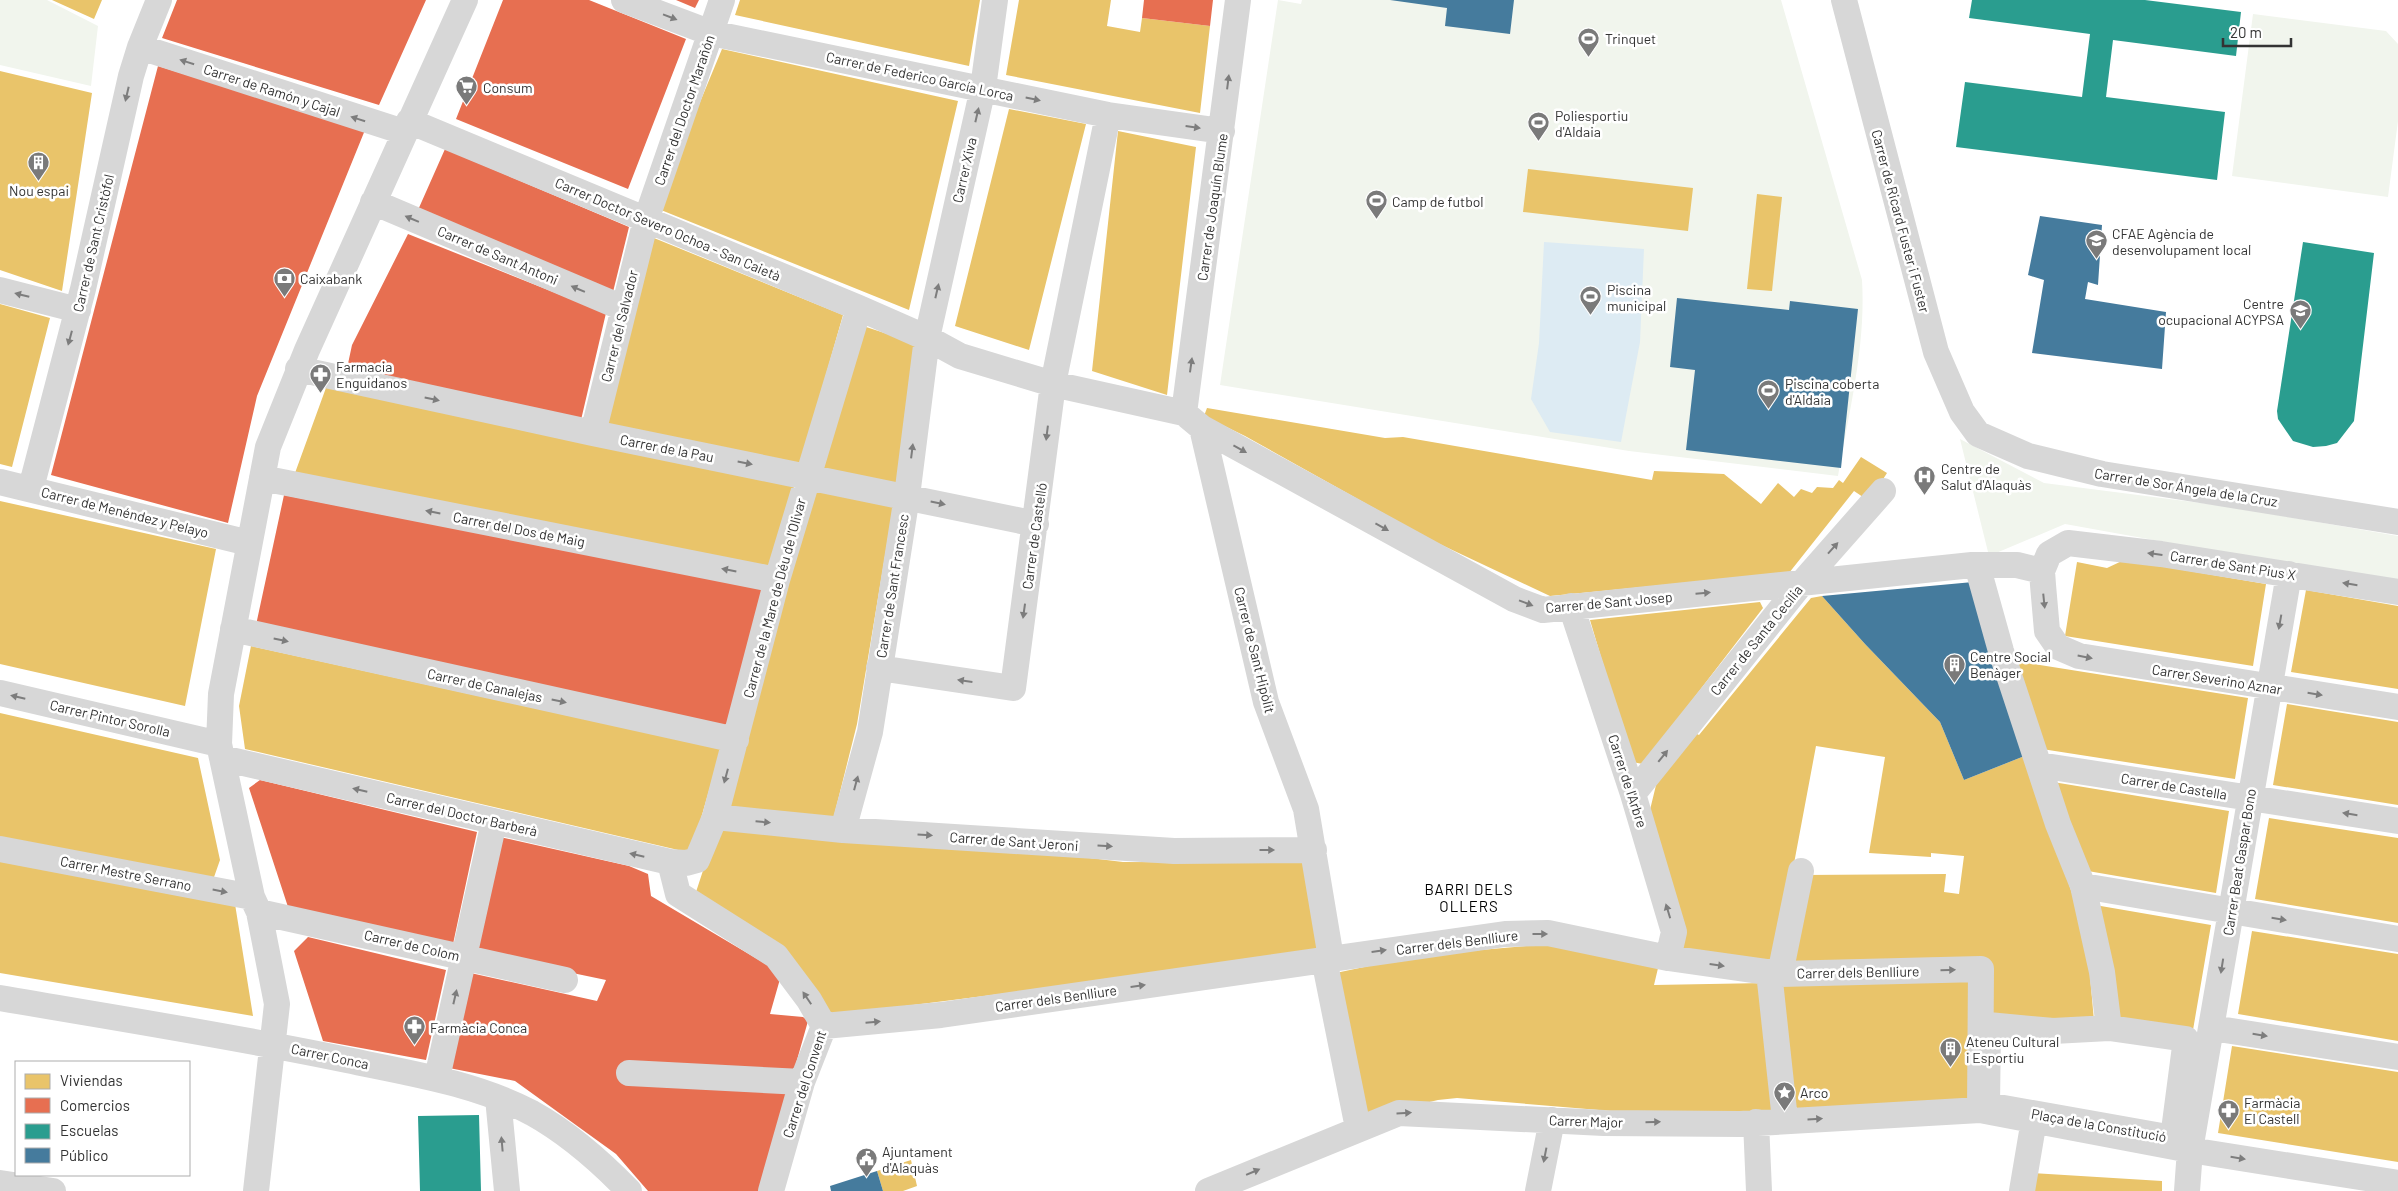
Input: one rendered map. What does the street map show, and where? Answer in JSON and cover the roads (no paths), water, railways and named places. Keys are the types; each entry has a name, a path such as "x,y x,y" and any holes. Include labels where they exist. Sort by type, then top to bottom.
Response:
{"street":[{"name":"Carrer de Sant Cristòfol","path":"31,488 78,310 131,76 140,47 159,0"},
{"path":"256,1191 277,1004 220,751 221,694 268,447 298,370 465,0"},
{"name":"Carrer de Federico García Lorca","path":"624,0 711,32 1108,115 1222,131"},
{"name":"Carrer del Doctor Marañón","path":"646,220 722,0"},
{"name":"Carrer Xiva","path":"927,338 982,88 995,0"},
{"name":"Carrer de Joaquín Blume","path":"1193,421 1222,131 1238,0"},
{"name":"Carrer de Ricard Fuster i Fuster","path":"1844,0 1936,352 1962,412 1978,434"},
{"name":"Carrer de Ramón y Cajal","path":"140,47 407,127"},
{"name":"Carrer de Castelló","path":"879,668 1013,688 1053,384 1108,115"},
{"name":"Carrer Doctor Severo Ochoa - San Caietà","path":"407,127 646,220 859,308 927,338 960,356 1053,384"},
{"name":"Carrer de Sant Antoni","path":"373,202 623,308"},
{"name":"Carrer del Salvador","path":"593,433 646,220"},
{"path":"0,290 78,310"},
{"name":"Carrer de la Mare de Déu de l'Olivar","path":"670,862 686,863 697,860 715,818 777,580 859,308"},
{"name":"Carrer de Sant Francesc","path":"843,830 870,732 907,496 927,338"},
{"name":"Carrer de la Pau","path":"298,370 1036,524"},
{"name":"Carrer de Sant Josep","path":"1053,384 1193,421 1514,599 1543,610 1977,565 2017,565 2042,571"},
{"name":"Carrer de Sant Hipòlit","path":"1193,421 1266,702 1306,809 1314,850 1327,959 1358,1128"},
{"name":"Carrer de Sor Ángela de la Cruz","path":"1978,434 2028,456 2102,474 2398,522"},
{"name":"Carrer del Dos de Maig","path":"262,478 777,580"},
{"name":"Carrer de Menéndez y Pelayo","path":"0,482 31,488 249,543"},
{"name":"Carrer de Santa Cecília","path":"1633,794 1801,584 1884,491"},
{"name":"Carrer de Sant Pius X","path":"2042,571 2049,554 2068,543 2289,574 2398,592"},
{"path":"1977,565 2001,651 2058,824 2083,886 2102,972 2109,1028"},
{"name":"Carrer Severino Aznar","path":"2042,571 2048,630 2058,647 2078,656 2398,707"},
{"name":"Carrer Beat Gaspar Bono","path":"2187,1191 2190,1150 2289,574"},
{"name":"Carrer de l'Arbre","path":"1571,606 1633,794 1674,932 1668,958"},
{"name":"Carrer de Canalejas","path":"233,629 736,740"},
{"name":"Carrer Pintor Sorolla","path":"0,693 220,751"},
{"name":"Carrer del Doctor Barberà","path":"220,751 494,822 670,862"},
{"name":"Carrer de Castella","path":"2039,765 2398,821"},
{"name":"Carrer de Sant Jeroni","path":"715,818 843,830 1174,851 1314,850"},
{"path":"437,1078 494,822"},
{"name":"Carrer Mestre Serrano","path":"0,850 256,904"},
{"name":"Carrer del Convent","path":"670,862 678,894 776,956 808,1000 824,1026 802,1082 771,1191"},
{"path":"1785,1120 1774,973 1800,871"},
{"path":"2083,886 2398,938"},
{"name":"Carrer de Colom","path":"256,904 464,957 566,980"},
{"name":"Carrer dels Benlliure","path":"824,1026 941,1015 1505,934 1548,933 1668,958 1774,973 1981,969 1980,1110"},
{"name":"Carrer Conca","path":"0,998 274,1044 437,1078 498,1098 533,1114 567,1135 612,1173 629,1191"},
{"name":"Plaça de la Constitució","path":"1988,1025 2053,1031 2109,1028 2186,1040 2173,1138 1987,1105 1988,1025"},
{"path":"2212,1028 2398,1057"},
{"path":"629,1073 802,1082"},
{"path":"498,1098 506,1191"},
{"name":"Plaça de la Constitució","path":"1980,1110 2190,1150 2398,1183"},
{"name":"Carrer Major","path":"1208,1191 1399,1112 1604,1123 1740,1124 1980,1110"},
{"path":"1538,1191 1552,1120"},
{"path":"2022,1191 2034,1120"},
{"path":"1756,1122 1759,1191"},
{"path":"0,1183 53,1191"}],"place":[{"name":"Trinquet","path":"1589,57"},
{"name":"Consum","path":"467,106"},
{"name":"Poliesportiu d'Aldaia","path":"1539,142"},
{"name":"Nou espai","path":"39,181"},
{"name":"Camp de futbol","path":"1376,220"},
{"name":"CFAE Agència de desenvolupament local","path":"2096,260"},
{"name":"Caixabank","path":"284,297"},
{"name":"Piscina municipal","path":"1591,316"},
{"name":"Centre ocupacional ACYPSA","path":"2300,330"},
{"name":"Farmacia Enguidanos","path":"320,393"},
{"name":"Piscina coberta d'Aldaia","path":"1769,410"},
{"name":"Centre de Salut d'Alaquàs","path":"1925,495"},
{"name":"Centre Social Benàger","path":"1954,683"},
{"name":"Farmàcia Conca","path":"414,1046"},
{"name":"Ateneu Cultural i Esportiu","path":"1950,1068"},
{"name":"Arco","path":"1784,1111"},
{"name":"Farmàcia El Castell","path":"2228,1129"},
{"name":"Ajuntament d'Alaquàs","path":"866,1178"}],"district":[{"name":"BARRI DELS OLLERS","path":"1469,898"}]}
